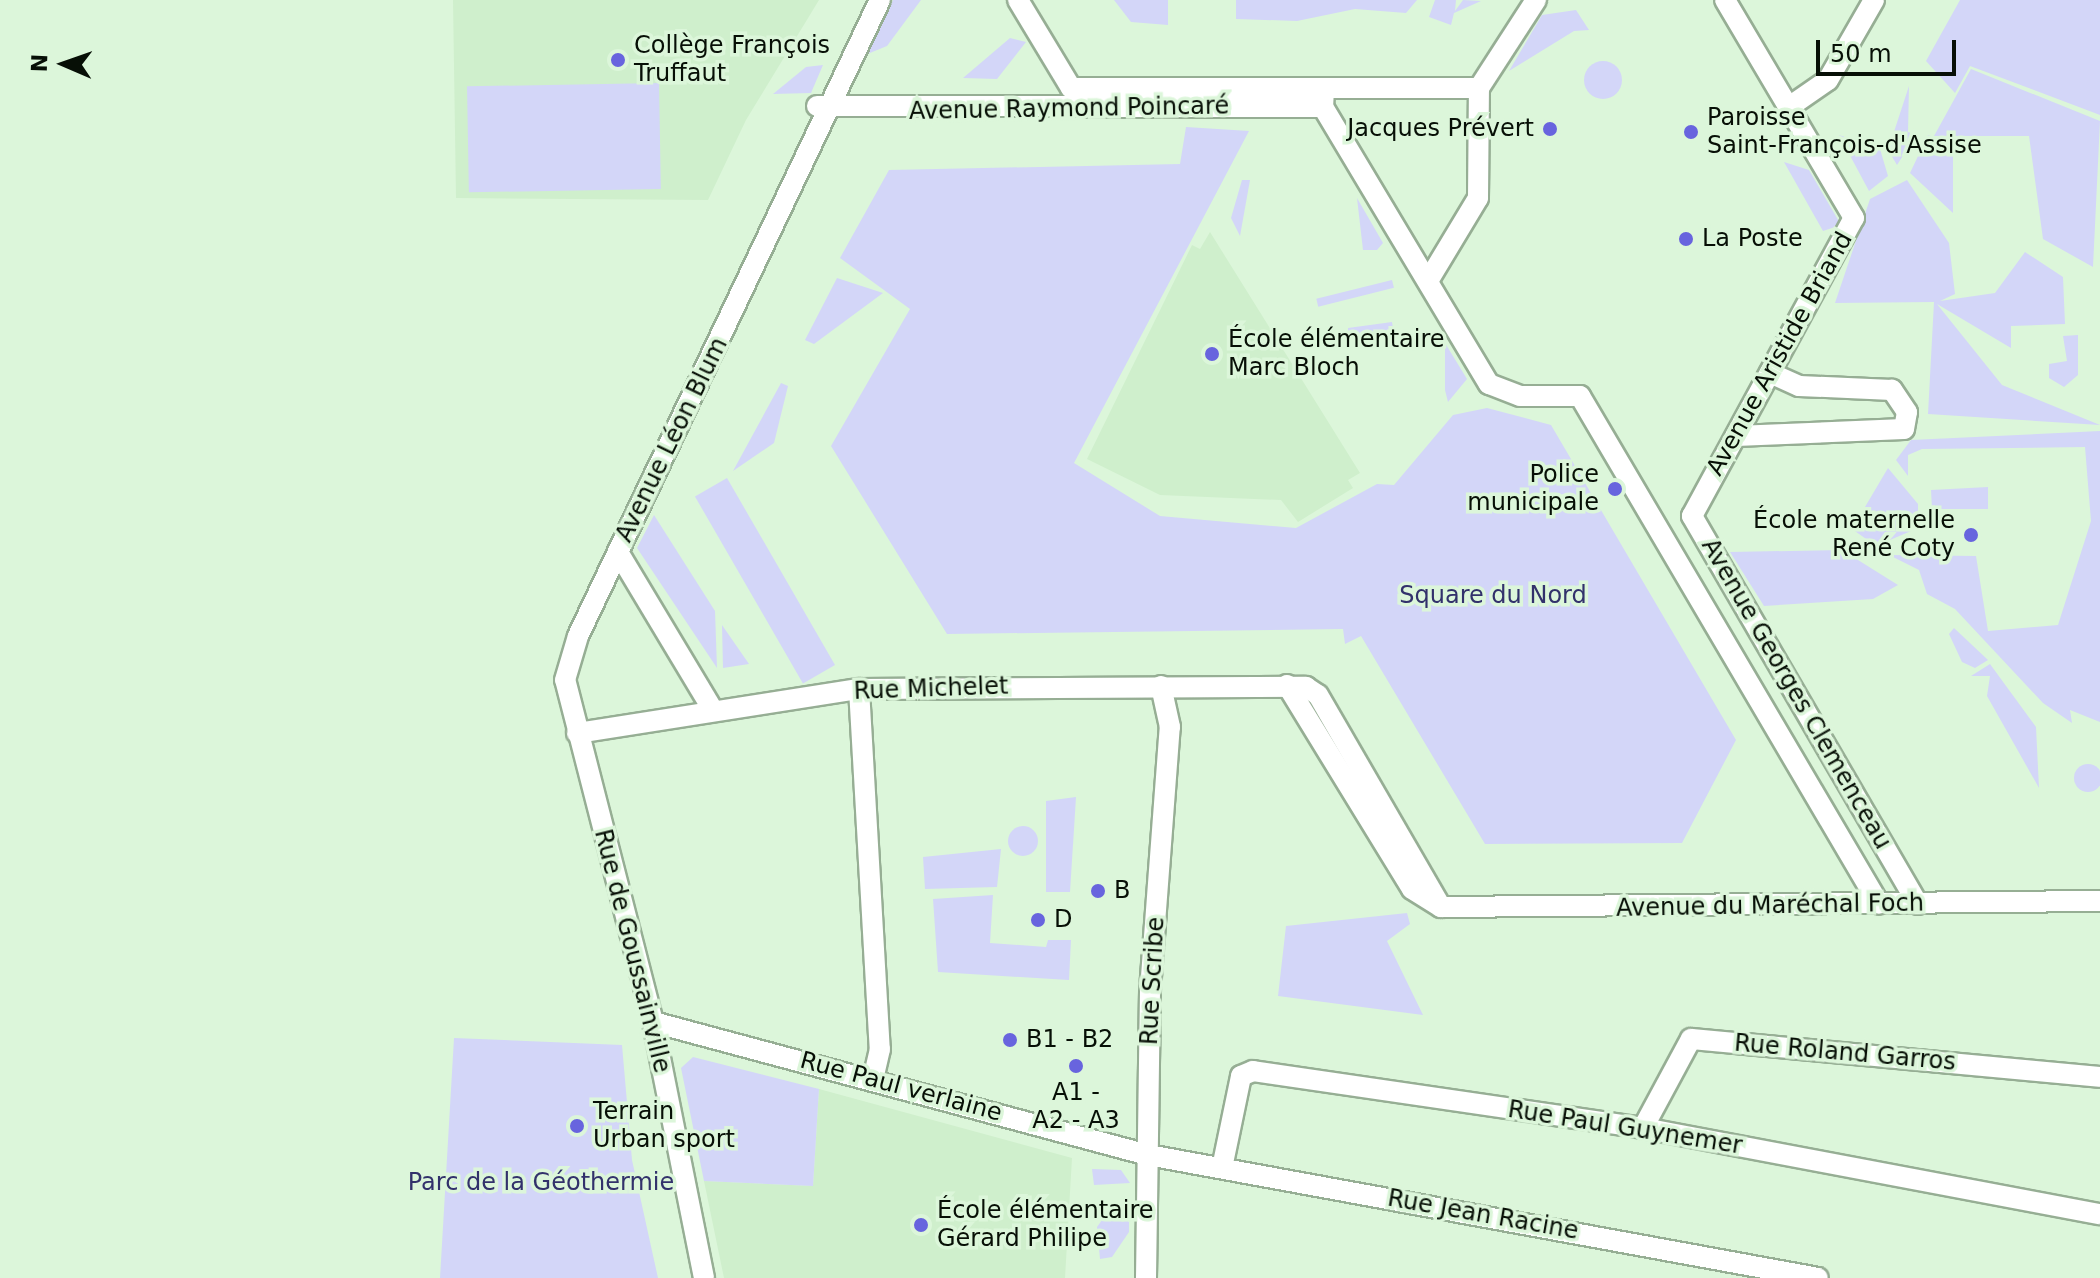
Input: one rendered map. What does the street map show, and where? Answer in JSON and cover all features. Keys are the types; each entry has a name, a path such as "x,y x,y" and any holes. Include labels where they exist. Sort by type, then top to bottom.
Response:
{"street":[{"name":"Avenue Léon Blum","path":"822,109 867,0"},
{"name":"Avenue Léon Blum","path":"566,673 618,552 629,510 822,109 880,0"},
{"path":"1018,0 1069,98"},
{"path":"1324,98 1428,281 1478,198 1479,88 1536,0"},
{"path":"1725,0 1789,107 1828,80 1874,0"},
{"name":"Avenue Raymond Poincaré","path":"822,109 1069,98 1324,98 1479,88"},
{"name":"Avenue Aristide Briand","path":"1692,516 1854,218 1789,107"},
{"name":"Avenue Georges Clemenceau","path":"1428,281 1489,384 1501,394 1580,396 1655,513 1879,904"},
{"path":"1736,436 1904,429 1907,412 1892,390 1799,386 1770,373"},
{"name":"Avenue Georges Clemenceau","path":"1655,513 1692,516 1918,904"},
{"path":"618,552 713,710"},
{"name":"Rue de Goussainville","path":"566,673 577,733 653,1022 704,1278"},
{"name":"Rue Michelet","path":"577,733 859,689 1287,685 1318,695 1441,907"},
{"name":"Rue Scribe","path":"1146,1278 1150,990 1170,727 1161,686"},
{"path":"859,689 880,1049 873,1080"},
{"name":"Avenue du Maréchal Foch","path":"1441,907 2100,901"},
{"name":"Rue Paul verlaine","path":"653,1022 1148,1155"},
{"name":"Rue Roland Garros","path":"1643,1128 1691,1039 2100,1077"},
{"name":"Rue Paul Guynemer","path":"1222,1168 1241,1076 1253,1071 1643,1128 2100,1214"},
{"name":"Rue Jean Racine","path":"1148,1155 1818,1278"}],"shaded area":[{"name":"Collège François Truffaut","path":"453,0 819,0 746,120 708,200 456,198"},
{"name":"École élémentaire Marc Bloch","path":"1210,232 1360,473 1348,480 1353,488 1298,522 1281,500 1160,495 1087,459 1192,245 1200,249"},
{"path":"819,1089 1072,1158 1065,1278 724,1278 704,1181 813,1186"}],"green space":[{"path":"893,0 921,0 887,46 865,55"},
{"path":"1114,0 1168,0 1168,25 1131,22"},
{"path":"1236,0 1417,0 1406,13 1355,9 1297,21 1236,19"},
{"path":"1435,0 1456,0 1455,11 1463,0 1481,1 1454,13 1451,25 1429,17"},
{"path":"1960,0 2100,0 2100,115 1970,66 1955,93 1926,61"},
{"path":"1576,10 1589,30 1574,31 1509,71 1542,15"},
{"path":"1010,38 1026,42 997,79 963,78"},
{"path":"1603,61 1617,66 1622,80 1617,94 1603,99 1589,94 1584,80 1589,66"},
{"path":"823,65 811,93 773,94 806,67"},
{"path":"1971,69 2100,121 2093,267 2043,239 2029,136 1934,136"},
{"path":"659,83 661,189 469,192 467,86"},
{"path":"1909,86 1908,132 1916,135 1897,165 1888,150"},
{"name":"Square du Nord","path":"1186,127 1249,131 1074,463 1160,516 1296,528 1377,484 1394,485 1453,415 1487,408 1551,425 1736,740 1682,843 1485,844 1361,636 1345,644 1343,629 947,634 831,446 910,309 840,258 889,170 1180,164"},
{"path":"1839,135 1880,149 1888,176 1869,191"},
{"path":"1928,135 1953,143 1953,213 1910,173"},
{"path":"1784,162 1809,170 1841,225 1823,231"},
{"path":"1242,180 1250,180 1240,236 1231,218"},
{"path":"1907,180 1949,243 1955,294 1940,301 1995,293 2025,252 2063,277 2065,324 2011,326 2011,348 1937,304 2002,385 2100,425 1928,414 1934,302 1835,303 1870,199"},
{"path":"1357,198 1383,243 1377,250 1363,250"},
{"path":"837,278 883,293 814,344 805,340"},
{"path":"1392,280 1394,288 1318,307 1316,299"},
{"path":"1392,322 1394,335 1348,337 1348,328"},
{"path":"2078,335 2078,375 2064,387 2049,378 2049,364 2067,361 2063,336"},
{"path":"1445,343 1467,379 1448,402 1445,390"},
{"path":"781,383 788,386 774,443 733,471"},
{"path":"2100,431 2100,722 2070,710 2072,723 2043,703 1955,609 1927,594 1919,570 1889,555 1976,556 1988,631 2058,625 2091,521 2085,447 1922,449 1908,455 1908,476 1896,460 1911,440"},
{"path":"1888,468 1918,504 1918,528 1876,546 1852,529"},
{"path":"727,478 835,665 803,684 695,496"},
{"path":"1988,487 1988,509 1932,509 1931,490"},
{"path":"654,515 715,611 717,668 637,548"},
{"path":"1842,550 1898,585 1873,599 1764,606 1730,552"},
{"path":"722,625 749,664 723,668"},
{"path":"1954,628 1988,660 1975,668 1962,662 1949,634"},
{"path":"1990,664 2036,727 2039,788 1987,696 1990,676 1971,676"},
{"path":"2088,764 2098,768 2102,778 2098,788 2088,792 2078,788 2074,778 2078,768"},
{"path":"1076,797 1070,892 1046,892 1046,801"},
{"path":"1023,826 1034,830 1038,841 1034,852 1023,856 1012,852 1008,841 1012,830"},
{"path":"1001,849 997,887 925,889 923,857"},
{"path":"993,895 990,943 1046,947 1048,940 1071,940 1069,980 938,972 933,899"},
{"path":"1407,913 1410,924 1387,941 1423,1015 1278,996 1286,926"},
{"name":"Parc de la Géothermie","path":"454,1038 622,1045 632,1160 658,1278 440,1278"},
{"path":"693,1057 819,1089 813,1186 704,1181 681,1068"},
{"path":"1092,1169 1121,1170 1130,1183 1094,1185"},
{"path":"1107,1213 1129,1216 1129,1232 1112,1257 1100,1259 1097,1227"}],"place":[{"name":"Collège François Truffaut","path":"618,60"},
{"name":"Jacques Prévert","path":"1550,129"},
{"name":"Paroisse Saint-François-d'Assise","path":"1691,132"},
{"name":"La Poste","path":"1686,239"},
{"name":"École élémentaire Marc Bloch","path":"1212,354"},
{"name":"Police municipale","path":"1615,489"},
{"name":"École maternelle René Coty","path":"1971,535"},
{"name":"B","path":"1098,891"},
{"name":"D","path":"1038,920"},
{"name":"B1 - B2","path":"1010,1040"},
{"name":"A1 - A2 - A3","path":"1076,1066"},
{"name":"Terrain Urban sport","path":"577,1126"},
{"name":"École élémentaire Gérard Philipe","path":"921,1225"}]}
